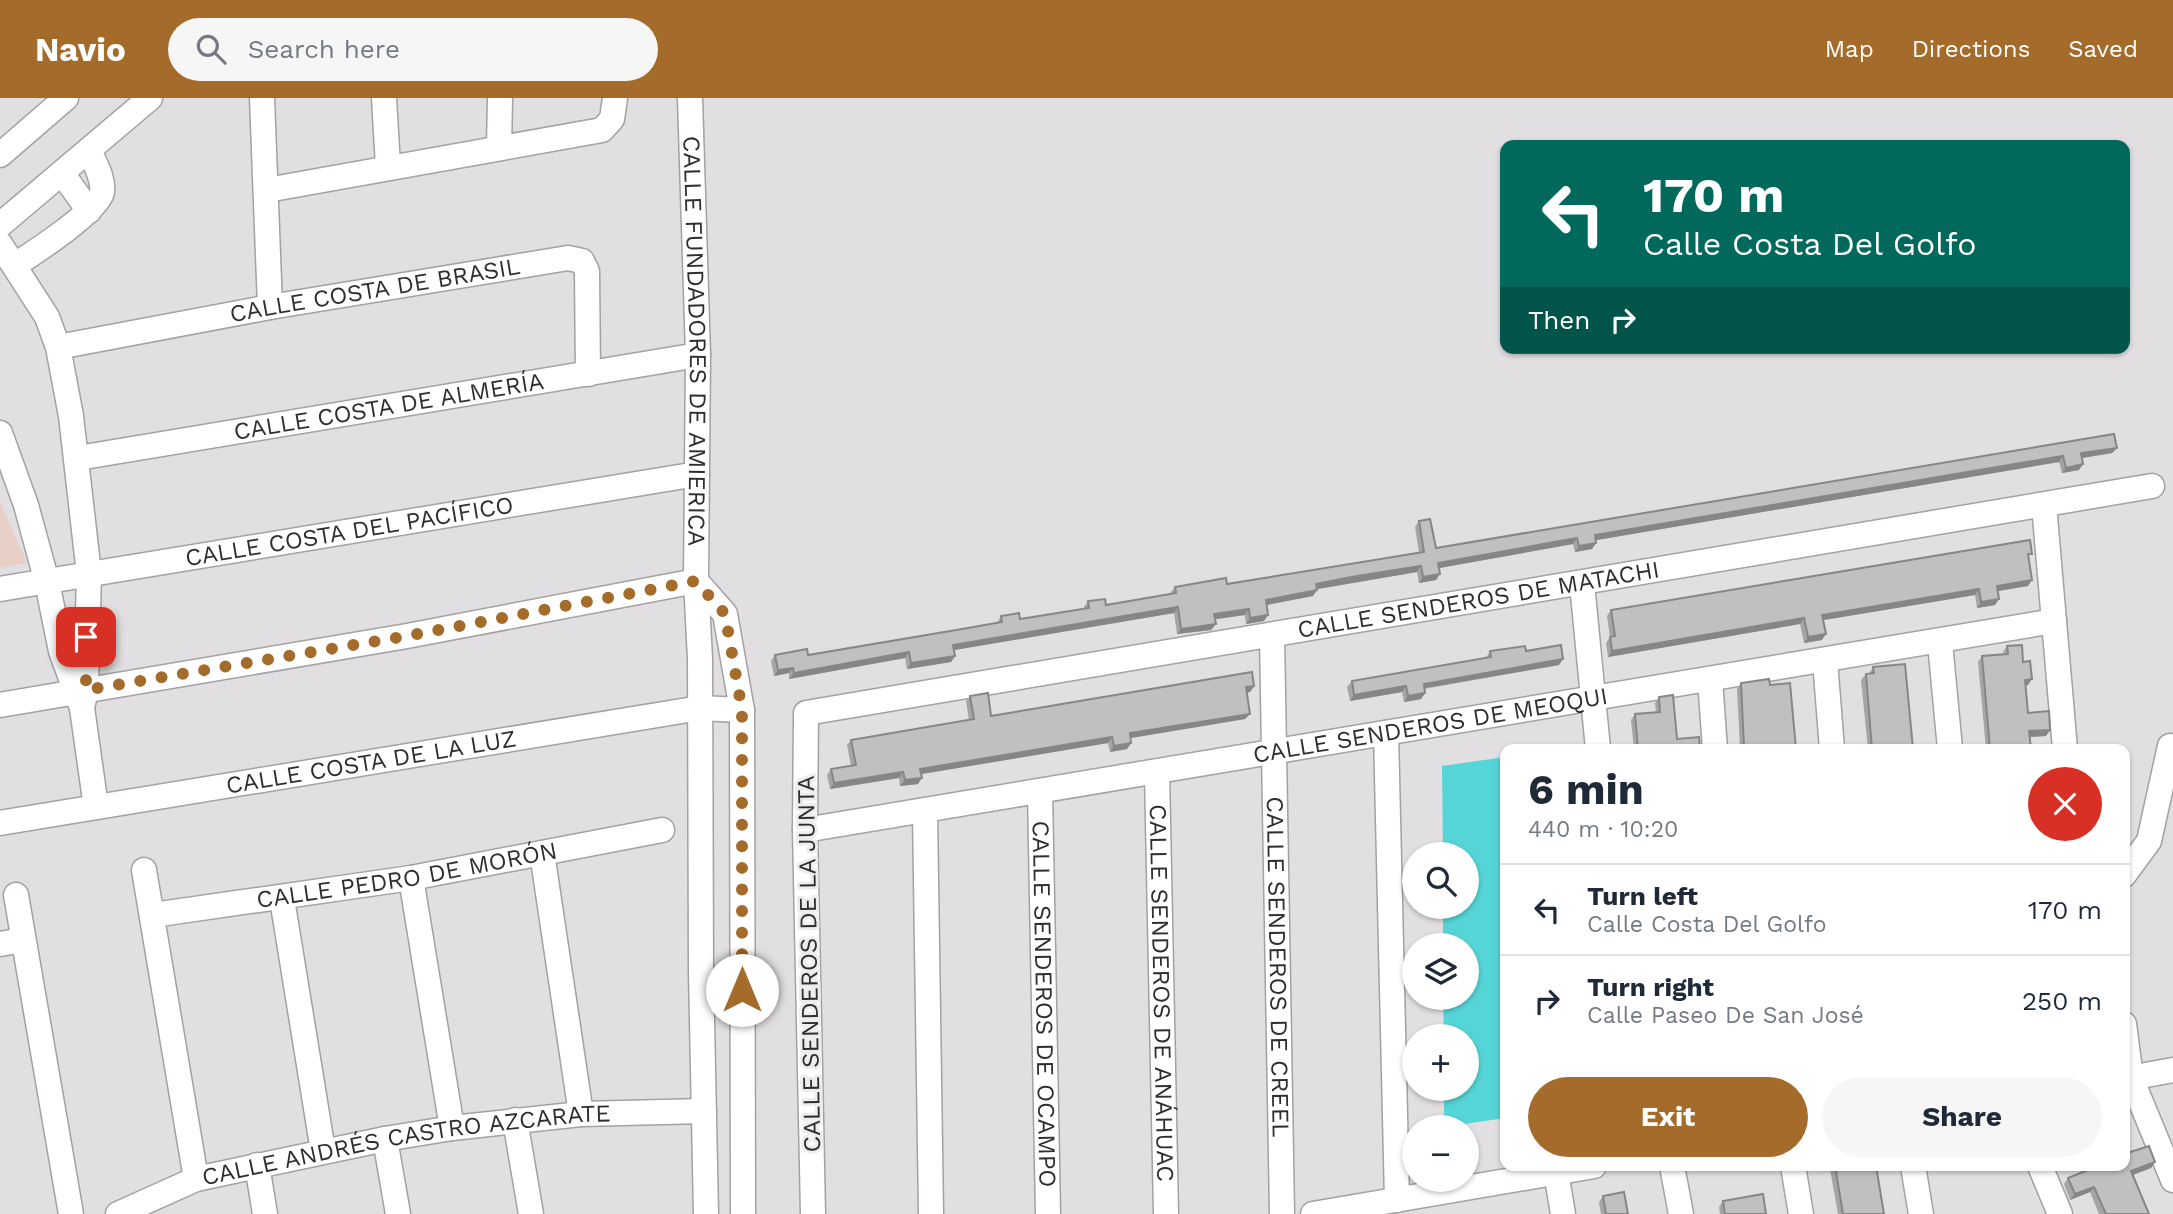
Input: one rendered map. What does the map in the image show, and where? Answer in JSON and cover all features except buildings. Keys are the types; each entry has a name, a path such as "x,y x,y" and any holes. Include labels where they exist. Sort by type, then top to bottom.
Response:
{"street":[{"path":"0,155 66,98"},
{"path":"0,225 150,98"},
{"path":"262,98 270,307"},
{"path":"384,98 388,166"},
{"path":"499,147 500,98"},
{"path":"267,190 388,166 602,130 612,119 615,98"},
{"name":"CALLE FUNDADORES DE AMIERICA","path":"690,98 698,355 696,581 706,1214"},
{"path":"15,265 89,211 102,192 99,173 89,150"},
{"path":"62,173 89,211"},
{"path":"32,199 67,226"},
{"path":"0,244 47,317 58,346 78,458 89,574 80,697"},
{"name":"CALLE COSTA DE BRASIL","path":"58,346 270,307 575,259 582,261 587,271 588,374"},
{"name":"CALLE COSTA DE ALMERÍA","path":"78,458 698,355"},
{"path":"0,433 16,472 80,697 96,807"},
{"name":"CALLE COSTA DEL PACÍFICO","path":"0,589 697,474"},
{"name":"CALLE SENDEROS DE MATACHI","path":"806,713 2152,486"},
{"path":"2044,505 2065,744"},
{"path":"0,705 80,697 696,581 725,614 742,710 743,1214"},
{"path":"1582,584 1598,744"},
{"name":"CALLE SENDEROS DE MEOQUI","path":"805,831 1940,643 2054,621"},
{"name":"CALLE SENDEROS DE CREEL","path":"1272,635 1282,1214"},
{"path":"1940,643 1950,744"},
{"path":"1825,661 1832,744"},
{"path":"1710,680 1715,744"},
{"name":"CALLE COSTA DE LA LUZ","path":"0,823 700,708 742,710"},
{"name":"CALLE SENDEROS DE LA JUNTA","path":"806,713 805,831 813,1214"},
{"path":"1386,733 1397,1200"},
{"path":"2130,867 2149,841 2171,746"},
{"name":"CALLE SENDEROS DE ANÁHUAC","path":"1157,773 1167,1214"},
{"name":"CALLE SENDEROS DE OCAMPO","path":"1040,792 1048,1214"},
{"path":"925,812 931,1214"},
{"name":"CALLE PEDRO DE MORÓN","path":"152,915 282,899 411,878 662,830"},
{"path":"542,853 581,1114"},
{"path":"144,870 196,1179"},
{"path":"411,878 452,1128"},
{"path":"16,895 11,942 71,1214"},
{"path":"282,899 323,1151"},
{"path":"2130,1078 2173,1070"},
{"path":"2130,1083 2173,1180"},
{"name":"CALLE ANDRÉS CASTRO AZCARATE","path":"118,1214 196,1179 385,1139 452,1128 581,1114 704,1111"},
{"path":"515,1120 531,1214"},
{"path":"385,1139 398,1214"},
{"path":"257,1165 265,1214"},
{"path":"1322,1213 1397,1200 1444,1203 1562,1171"},
{"path":"1673,1171 1681,1214"},
{"path":"1794,1171 1801,1214"},
{"path":"1914,1171 1921,1214"},
{"path":"2042,1171 2060,1214"},
{"path":"1556,1172 1563,1214"}],"shaded area":[{"path":"0,502 27,563 0,568"}],"water":[{"path":"1500,758 1500,1119 1479,1122 1479,1115 1444,1115 1444,1101 1479,1101 1479,1024 1444,1024 1443,1010 1479,1010 1479,933 1443,933 1443,919 1479,919 1479,842 1443,842 1442,766"}],"route":[{"path":"86,637 86,690 407,636 696,581 725,614 742,710 742,990"}]}
